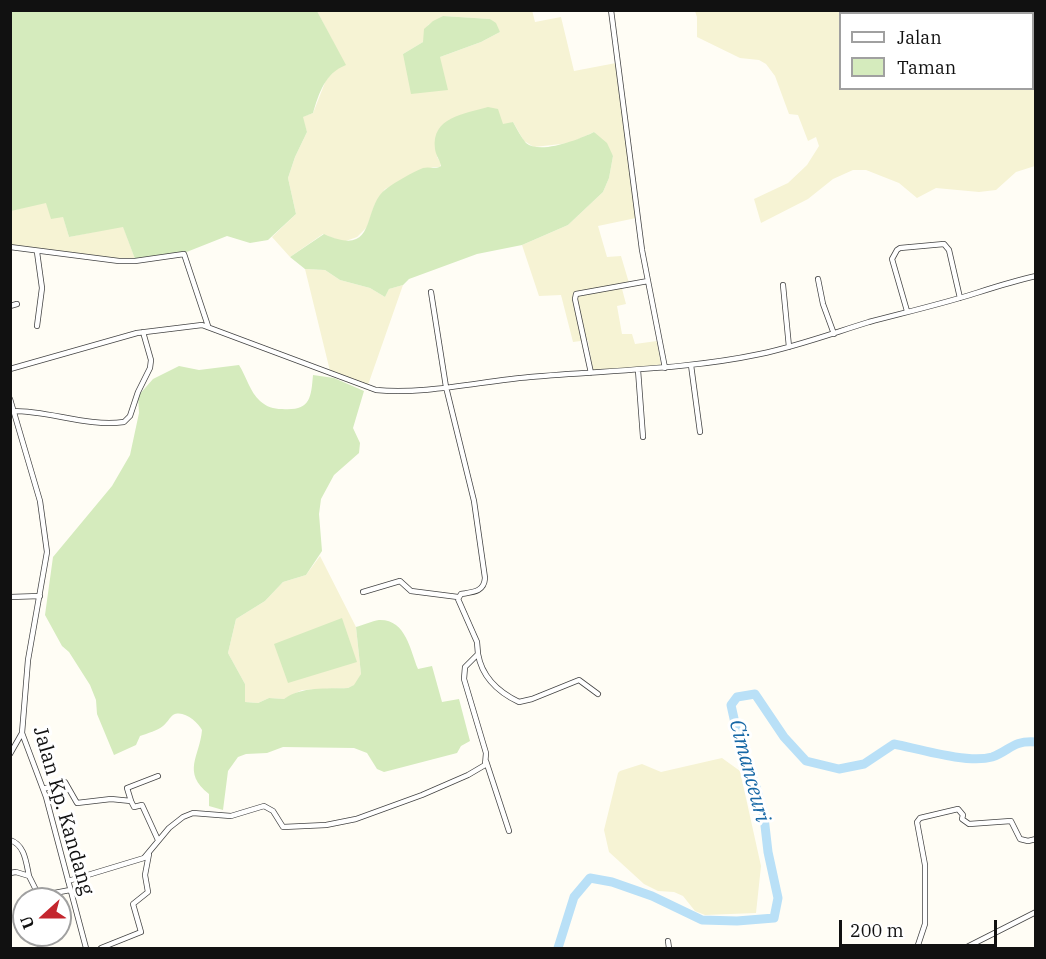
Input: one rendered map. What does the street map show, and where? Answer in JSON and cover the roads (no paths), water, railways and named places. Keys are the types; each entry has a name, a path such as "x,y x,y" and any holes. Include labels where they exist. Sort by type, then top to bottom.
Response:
{"street":[{"path":"611,10 634,198 665,368"},
{"path":"907,311 892,259 900,248 944,244 949,250 960,298"},
{"path":"10,248 126,261 184,254 208,326"},
{"path":"37,252 42,288 37,326"},
{"path":"10,369 143,332 193,325 208,326 286,358 376,390 446,387 529,377 665,368 745,357 789,347 907,311 1035,276"},
{"path":"818,279 823,304 834,334"},
{"path":"591,373 575,299 576,294 648,281"},
{"path":"783,285 789,347"},
{"path":"363,592 400,581 411,591 458,597 484,586 472,491 446,387 431,292"},
{"path":"10,306 17,304"},
{"path":"12,411 68,417 88,422 124,422 130,416 138,392 150,368 151,360 143,332"},
{"path":"691,365 700,432"},
{"path":"638,370 643,437"},
{"name":"Jalan Kp. Kandang","path":"10,399 43,513 47,561 28,660 22,733 43,789 69,887"},
{"path":"10,597 40,596"},
{"path":"458,597 477,642 483,670 500,690 519,702 579,680 598,694"},
{"path":"478,654 465,667 464,679 486,753 486,761 509,831"},
{"path":"10,754 22,733"},
{"path":"101,948 141,932 133,904 148,892 145,875 149,854 158,840 176,823 193,813 225,816 258,807 270,809 280,824 287,828 347,821 422,795 468,775 485,765 486,761"},
{"path":"158,776 127,788 134,807 143,806 158,840"},
{"path":"43,789 65,782 77,803 111,798 131,801"},
{"path":"917,948 925,924 925,865 917,822 920,818 957,809 963,815 962,819 969,824 1011,821 1019,838 1026,841 1035,839"},
{"path":"10,840 18,843 21,848 34,887"},
{"path":"68,881 129,863 149,854"},
{"path":"10,873 16,872 29,876"},
{"name":"Jalan Kp. Kandang","path":"72,897 86,948"},
{"path":"965,948 1035,912"},
{"path":"668,941 669,948"}],"waterway":[{"name":"Cimanceuri","path":"558,948 574,897 590,878 612,882 652,896 702,920 737,921 774,918 778,898 768,852 764,817 739,741 731,705 737,697 755,694 784,737 806,761 839,769 864,764 894,744 957,757 982,759 998,755 1012,746 1036,742"}]}
